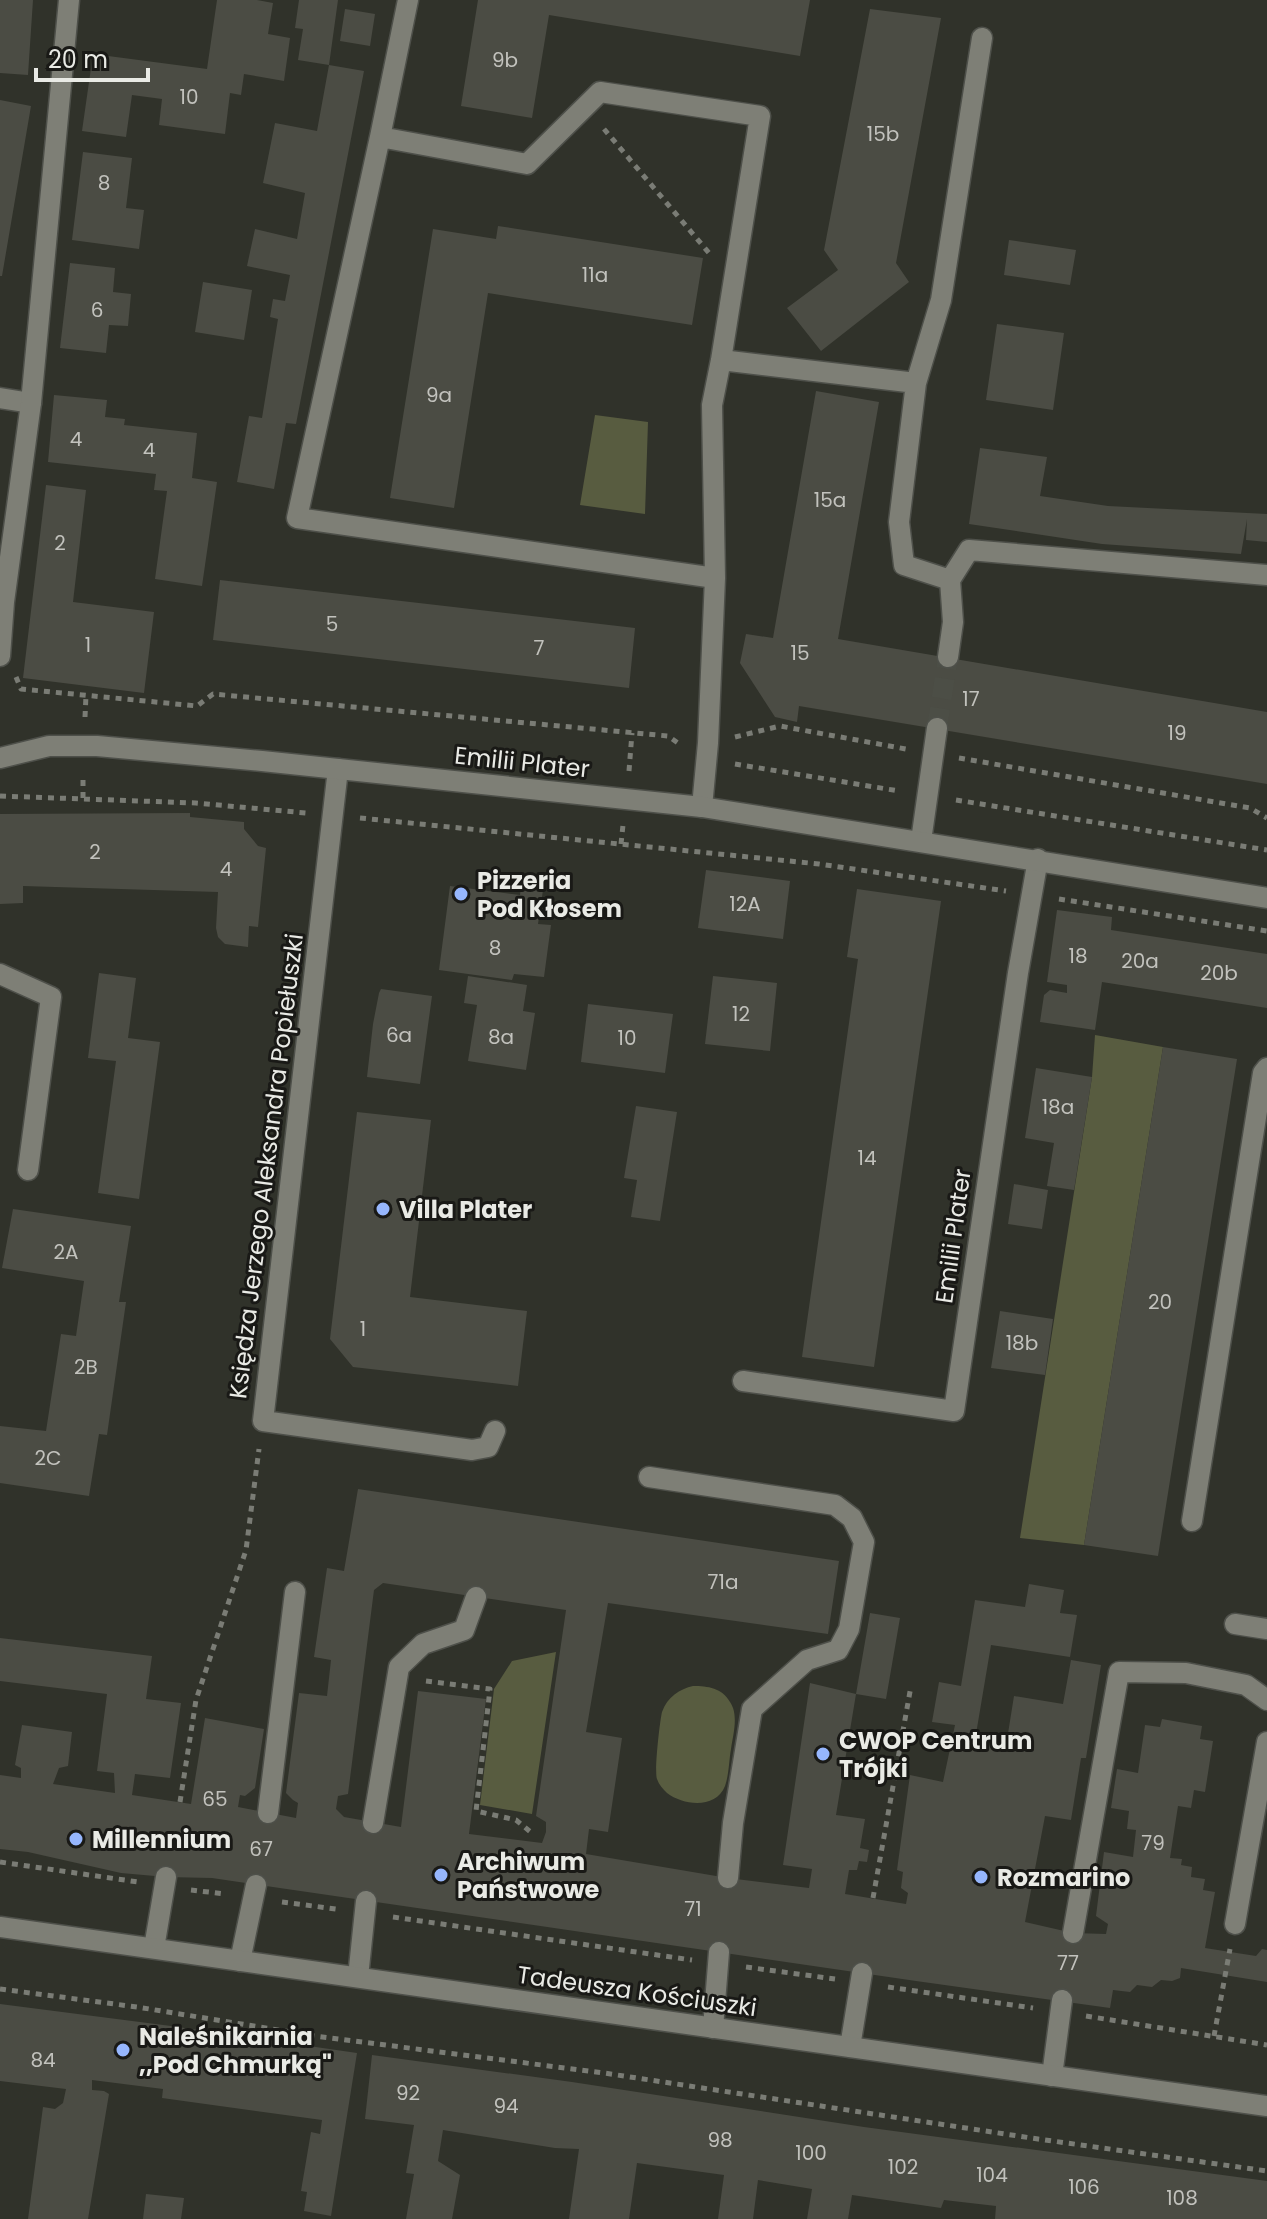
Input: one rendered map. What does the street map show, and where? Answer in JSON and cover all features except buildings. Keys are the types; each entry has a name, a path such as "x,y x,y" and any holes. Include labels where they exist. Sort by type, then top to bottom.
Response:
{"street":[{"path":"0,655 4,602 31,403 69,0"},
{"path":"408,0 297,518 715,578"},
{"path":"950,580 904,565 899,522 916,383 941,300 982,38"},
{"path":"380,137 527,164 600,92 760,116 712,405 715,578 702,807"},
{"path":"721,360 916,383"},
{"path":"0,398 31,403"},
{"path":"948,657 953,622 950,580 969,550 1267,575"},
{"path":"921,841 937,728"},
{"name":"Emilii Plater","path":"0,758 49,746 97,746 702,807 1267,898"},
{"name":"Księdza Jerzego Aleksandra Popiełuszki","path":"338,769 263,1421 472,1450 488,1447 495,1431"},
{"name":"Emilii Plater","path":"743,1381 954,1411 1030,895 1038,859"},
{"path":"0,974 51,997 28,1170"},
{"path":"1192,1521 1263,1073 1267,1068"},
{"path":"649,1477 835,1505 852,1518 864,1542 849,1629 838,1650 807,1660 752,1709 733,1823 728,1878"},
{"path":"268,1813 295,1592"},
{"path":"373,1823 399,1667 423,1644 464,1630 476,1597"},
{"path":"1235,1624 1267,1629"},
{"path":"1073,1933 1119,1672 1186,1673 1246,1685 1267,1700"},
{"path":"1235,1924 1267,1742"},
{"path":"154,1948 166,1881"},
{"path":"240,1961 255,1892"},
{"path":"358,1977 365,1907"},
{"name":"Tadeusza Kościuszki","path":"0,1927 1267,2106"},
{"path":"713,2028 718,1958"},
{"path":"850,2047 861,1978"},
{"path":"1052,2076 1061,2006"}],"path":[{"path":"585,107 701,241 733,286"},
{"path":"0,655 19,655 16,676 21,689 197,706 213,694 668,736 707,751 927,796 1267,850"},
{"path":"707,751 780,726 1250,808 1267,818"},
{"path":"0,796 196,803 790,861 1267,931"},
{"path":"180,1802 196,1700 246,1550 263,1421"},
{"path":"422,1681 490,1689 476,1811 516,1820 533,1834"},
{"path":"873,1898 911,1686"},
{"path":"0,1862 255,1892 1061,2006 1267,2045"},
{"path":"1214,2036 1235,1924"},
{"path":"0,1989 362,2042 604,2073 1267,2171"}],"green space":[{"path":"595,415 648,422 645,514 580,505"},
{"path":"1095,1035 1163,1047 1084,1545 1020,1538 1092,1077"},
{"path":"556,1652 532,1814 480,1805 494,1689 512,1661"},
{"path":"693,1686 709,1687 727,1697 735,1719 725,1786 715,1799 699,1803 682,1801 667,1793 656,1774 662,1712 674,1694"}],"tunnel":[{"path":"937,728 948,657"}],"place":[{"name":"Pizzeria Pod Kłosem","path":"461,894"},
{"name":"Villa Plater","path":"383,1209"},
{"name":"CWOP Centrum Trójki","path":"823,1754"},
{"name":"Millennium","path":"76,1839"},
{"name":"Archiwum Państwowe","path":"441,1875"},
{"name":"Rozmarino","path":"981,1877"},
{"name":"Naleśnikarnia ,,Pod Chmurką\"","path":"123,2050"}]}
